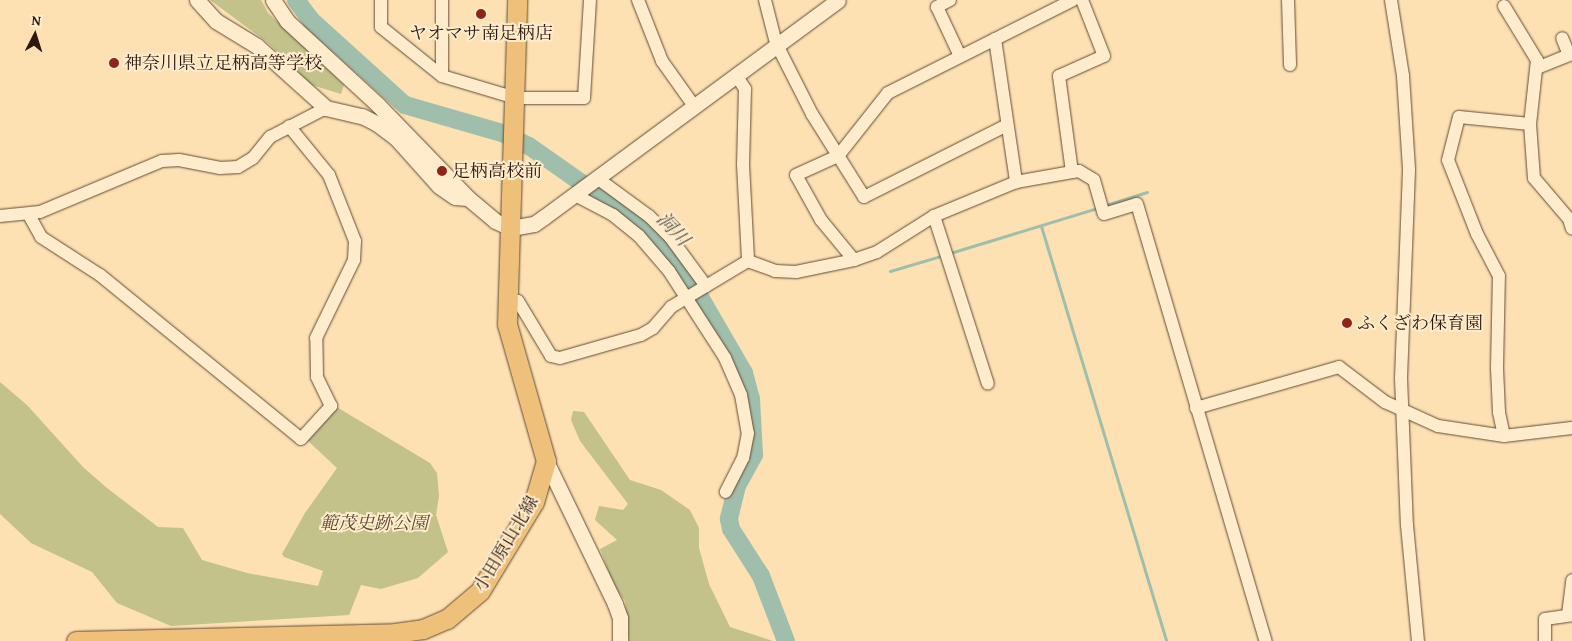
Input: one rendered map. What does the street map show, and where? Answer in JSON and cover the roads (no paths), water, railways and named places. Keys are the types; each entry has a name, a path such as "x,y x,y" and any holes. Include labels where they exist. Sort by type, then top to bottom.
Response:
{"main road":[{"name":"小田原山北線","path":"76,641 395,633 423,629 447,619 480,591 534,502 546,461 543,441 510,339 506,303 516,100 517,0"}],"street":[{"path":"197,0 216,21 257,46 326,108 362,116 376,123 396,138 440,186 455,197 468,198"},
{"path":"273,0 287,21 378,105 468,198 495,221 511,228 534,224 776,43 838,0"},
{"path":"381,0 381,27 442,76 516,100 584,98 590,0"},
{"path":"442,0 442,76"},
{"path":"638,0 662,61 694,106"},
{"path":"765,0 776,43 812,114 864,197 1007,125"},
{"path":"950,0 937,7 960,56"},
{"path":"854,260 821,220 796,175 838,156 888,93 1073,0"},
{"path":"1072,172 1059,76 1104,56 1082,0"},
{"path":"1288,0 1290,65"},
{"path":"1391,0 1403,76 1409,170 1402,330 1402,411 1406,525 1418,641"},
{"path":"1504,6 1533,50 1537,68 1530,124 1534,178 1569,219 1572,229"},
{"path":"995,38 1016,182"},
{"path":"1537,68 1569,54 1562,38"},
{"path":"736,74 745,89 743,164 748,261"},
{"path":"0,216 29,215 60,205 162,161 179,160 220,168 238,166 254,158 270,137 326,108"},
{"path":"1504,436 1499,412 1497,368 1499,276 1477,234 1448,160 1458,117 1530,124"},
{"path":"29,215 41,237 100,275 301,439 331,406 317,377 316,338 354,260 355,241 329,175 289,126"},
{"path":"748,261 775,271 796,272 854,260 876,252 934,216 1016,182 1072,172 1079,171 1094,180 1104,214 1137,204 1266,641"},
{"path":"596,178 649,216 670,237 706,286"},
{"path":"575,194 613,215 639,236 688,297 725,358 741,395 747,444 726,492"},
{"path":"934,216 988,384"},
{"path":"506,303 518,301 551,356 560,358 641,335 653,328 671,308 748,261"},
{"path":"1196,408 1339,367 1402,411 1438,426 1504,436 1572,428"},
{"path":"546,461 615,604 620,618 620,641"},
{"path":"1545,641 1545,620 1570,615 1572,580"}],"waterway":[{"name":"洞川","path":"296,0 312,21 405,105 502,133 529,146 643,226 689,278 744,373 751,399 754,455 737,486 729,519 731,529 761,576 786,641"},
{"path":"1106,205 1147,192"},
{"path":"950,253 1100,207"},
{"path":"1041,226 1166,641"},
{"path":"890,271 944,255"}],"place":[{"name":"ヤオマサ南足柄店","path":"481,14"},
{"name":"神奈川県立足柄高等学校","path":"114,63"},
{"name":"足柄高校前","path":"442,171"},
{"name":"ふくざわ保育園","path":"1347,323"}],"park label":[{"name":"範茂史跡公園","path":"374,523"}]}
